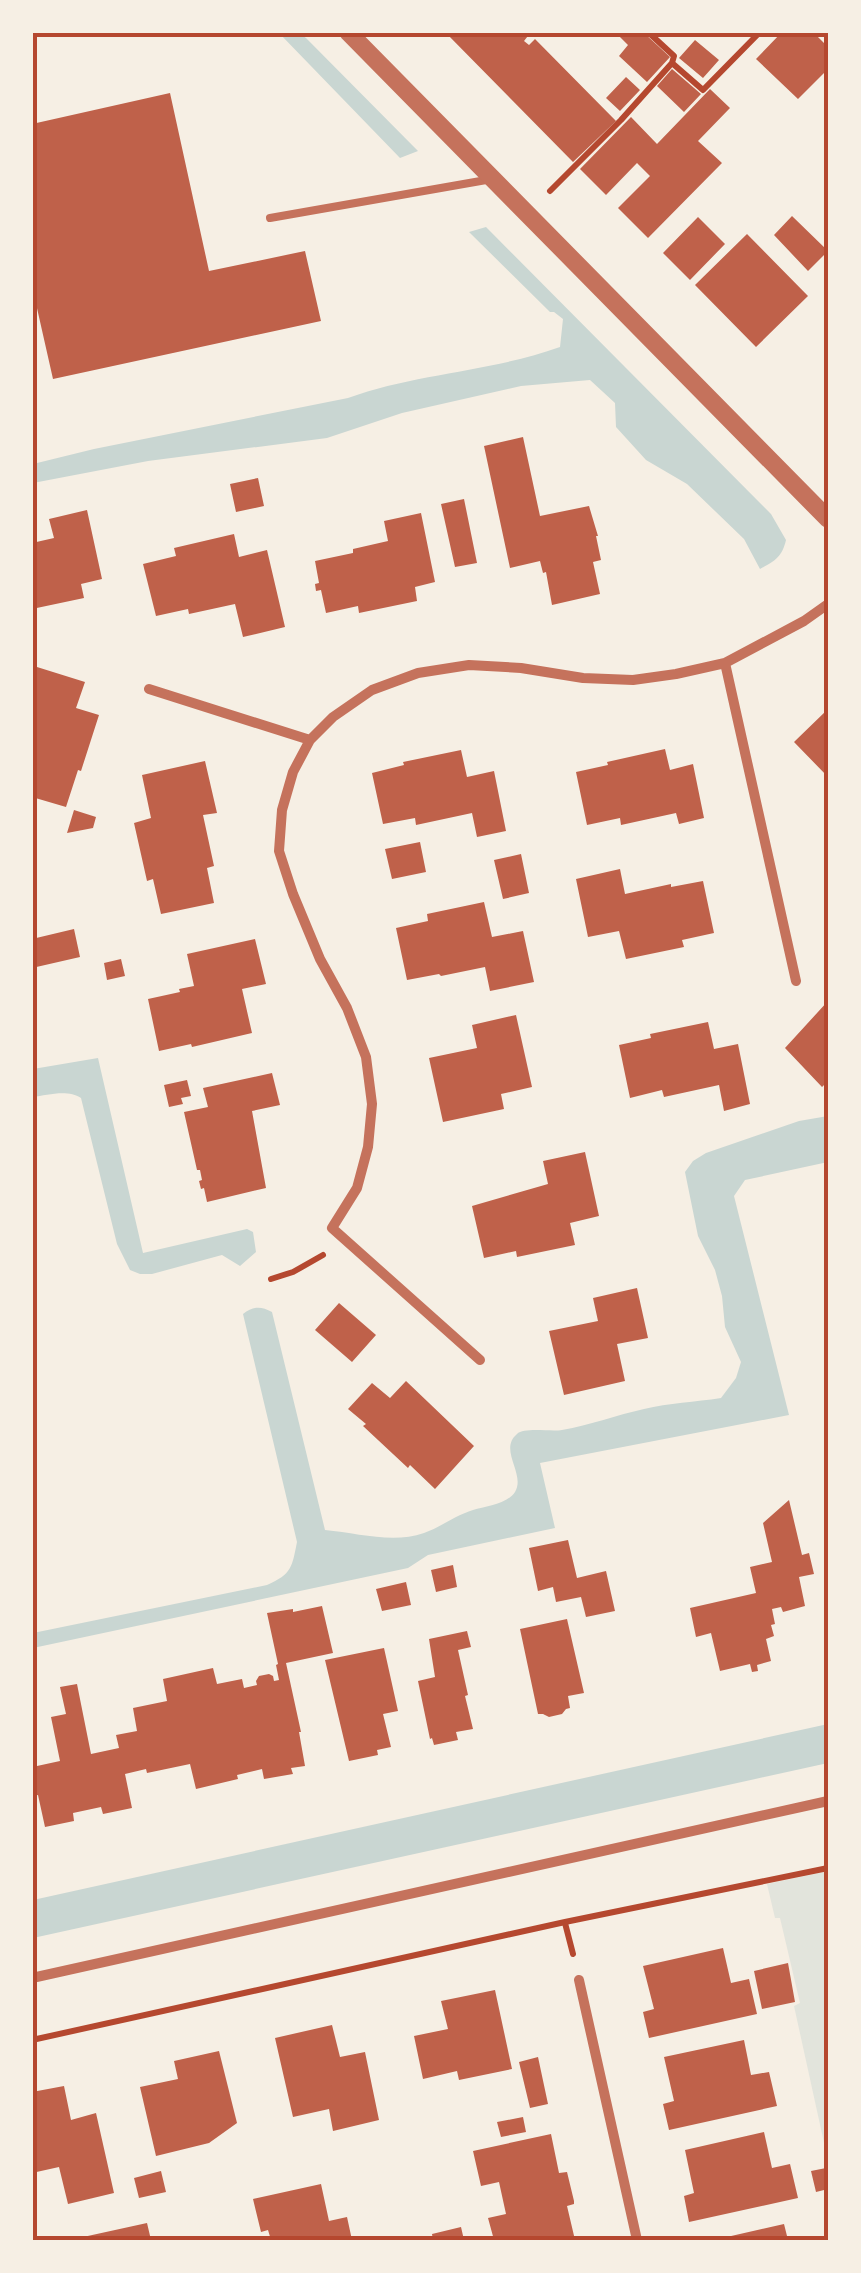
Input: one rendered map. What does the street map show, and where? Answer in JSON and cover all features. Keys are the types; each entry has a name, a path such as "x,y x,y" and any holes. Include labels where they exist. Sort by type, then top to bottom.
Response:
{"street":[{"path":"348,32 828,519"},
{"path":"480,1360 332,1228 357,1188 368,1147 372,1104 366,1057 347,1008 320,959 279,852 282,810 293,772 310,740 332,718 372,690 418,673 469,665 583,678 633,680 676,674 724,663 828,604"},
{"path":"724,663 796,981"},
{"path":"149,689 310,740"},
{"path":"32,1978 828,1801"},
{"path":"579,1980 637,2240"}],"lane":[{"path":"270,218 493,179"}],"path":[{"path":"527,214 622,120 672,62 674,56 648,32"},
{"path":"672,62 703,90 760,32"},
{"path":"272,1279 310,1264 341,1236"},
{"path":"32,2040 828,1868"}],"shaded area":[{"path":"279,33 299,33 306,38 418,151 400,158"},
{"path":"486,227 771,514 786,540 777,558 760,569 744,539 687,484 646,460 616,427 615,403 590,380 521,386 402,413 327,438 148,461 33,483 33,464 348,398 560,347 563,319 550,312 469,232"},
{"path":"98,1058 143,1253 247,1229 253,1232 256,1252 240,1266 222,1255 152,1274 130,1270 117,1244 81,1098 64,1093 33,1097 33,1069"},
{"path":"828,1116 828,1162 745,1180 734,1196 789,1415 540,1463 555,1528 428,1555 408,1568 33,1648 33,1633 267,1585 289,1569 297,1542 243,1314 250,1309 272,1312 325,1530 388,1538 424,1533 467,1512 496,1504 515,1492 517,1478 510,1447 520,1432 562,1430 653,1407 721,1398 736,1378 741,1362 725,1327 715,1270 698,1236 685,1172 706,1153 799,1121"},
{"path":"828,1724 828,1763 33,1938 33,1900"},
{"path":"828,1871 828,2161 794,2006 800,2003 780,1918 775,1918 767,1884"}],"building":[{"path":"445,32 531,32 524,41 529,45 535,39 616,121 573,162"},
{"path":"615,32 643,32 670,57 647,82 619,56 628,45"},
{"path":"782,32 813,32 828,47 828,69 798,99 756,59"},
{"path":"695,40 719,60 703,78 679,58"},
{"path":"672,69 701,94 684,112 657,86"},
{"path":"626,77 640,90 620,111 606,98"},
{"path":"710,89 730,108 698,141 722,163 648,238 618,208 650,176 637,163 606,195 580,169 631,117 657,144"},
{"path":"170,93 209,271 305,251 321,321 53,379 32,286 32,124"},
{"path":"792,216 828,251 808,271 774,235"},
{"path":"698,217 725,244 690,280 663,253"},
{"path":"747,234 808,296 756,347 695,285"},
{"path":"523,437 540,516 589,506 601,560 593,562 600,594 552,605 540,561 510,568 484,446"},
{"path":"258,478 264,506 236,512 230,484"},
{"path":"464,499 477,563 455,567 441,504"},
{"path":"87,510 102,579 81,584 84,598 32,609 32,543 54,538 49,519"},
{"path":"421,513 435,582 415,587 417,601 359,613 358,606 326,613 321,590 316,591 315,584 319,583 315,561 388,541 384,521"},
{"path":"234,534 239,557 267,550 285,627 243,637 235,604 156,616 143,564 176,556 174,548"},
{"path":"37,667 85,682 76,708 99,715 66,807 32,797 32,682"},
{"path":"828,709 828,777 794,742"},
{"path":"665,749 670,770 693,764 704,818 679,824 676,813 621,825 620,818 587,825 576,772"},
{"path":"461,750 467,777 494,771 506,831 477,837 472,813 416,825 415,818 383,824 372,773"},
{"path":"205,761 217,813 203,815 214,866 207,868 214,903 161,914 153,879 147,881 134,823 151,818 142,775"},
{"path":"74,810 96,817 93,828 67,833"},
{"path":"420,842 426,872 392,879 385,849"},
{"path":"521,854 529,893 503,899 494,860"},
{"path":"620,869 625,894 703,881 714,933 682,940 684,947 626,959 619,931 588,937 576,879"},
{"path":"484,902 492,937 523,931 534,982 490,991 485,967 407,980 396,928 428,921 427,914"},
{"path":"74,929 80,957 32,968 32,939"},
{"path":"255,939 266,984 242,989 252,1033 159,1051 148,999 194,986 187,954"},
{"path":"121,959 125,976 107,980 104,963"},
{"path":"828,1001 828,1081 822,1087 785,1048"},
{"path":"516,1015 532,1087 501,1094 504,1109 443,1122 429,1058 477,1048 472,1025"},
{"path":"708,1022 714,1049 738,1044 750,1104 724,1111 719,1085 664,1097 662,1090 630,1098 619,1045"},
{"path":"272,1073 280,1105 252,1111 266,1188 207,1202 184,1112 208,1107 203,1088"},
{"path":"187,1080 191,1096 181,1098 183,1104 169,1107 164,1085"},
{"path":"585,1152 599,1216 570,1223 575,1245 517,1257 516,1251 484,1258 472,1206 548,1184 543,1161"},
{"path":"637,1288 648,1338 617,1344 625,1381 564,1395 549,1331 598,1321 593,1298"},
{"path":"339,1303 376,1335 352,1362 315,1330"},
{"path":"406,1381 474,1446 435,1489 348,1409 372,1383 390,1398"},
{"path":"789,1500 802,1555 809,1553 814,1574 799,1577 805,1606 783,1612 781,1607 772,1609 774,1636 766,1639 771,1661 757,1665 758,1671 752,1672 750,1664 720,1671 711,1633 696,1637 690,1608 756,1593 750,1567 772,1562 763,1523"},
{"path":"568,1540 577,1578 606,1571 615,1611 586,1617 581,1597 556,1602 553,1587 538,1591 529,1548"},
{"path":"453,1565 457,1587 436,1592 431,1570"},
{"path":"406,1582 411,1605 382,1611 376,1589"},
{"path":"322,1606 333,1653 286,1663 305,1766 291,1768 293,1774 264,1779 262,1769 196,1789 190,1764 147,1773 146,1769 125,1774 132,1808 103,1814 101,1807 73,1813 74,1821 45,1827 38,1795 32,1796 32,1754 37,1766 60,1761 51,1717 66,1714 60,1687 77,1684 91,1754 119,1748 116,1735 137,1731 133,1708 167,1701 163,1679 213,1668 217,1684 242,1679 244,1688 257,1685 259,1676 269,1674 274,1681 279,1680 267,1613"},
{"path":"567,1619 584,1693 568,1696 570,1708 549,1717 538,1714 520,1629"},
{"path":"467,1631 471,1647 458,1650 473,1729 456,1732 458,1740 434,1745 418,1681 435,1677 429,1639"},
{"path":"384,1648 398,1711 383,1714 391,1747 377,1750 378,1755 349,1761 325,1660"},
{"path":"723,1948 731,1983 749,1979 757,2014 649,2038 643,2012 654,2009 643,1966"},
{"path":"788,1963 795,2002 762,2009 754,1971"},
{"path":"495,1990 512,2069 459,2080 457,2071 423,2079 414,2036 448,2029 441,2001"},
{"path":"332,2025 340,2057 365,2052 379,2120 333,2131 329,2109 293,2117 275,2038"},
{"path":"744,2040 751,2075 769,2072 777,2106 669,2130 663,2104 674,2101 664,2057"},
{"path":"219,2051 237,2123 209,2143 156,2156 140,2087 178,2079 174,2061"},
{"path":"538,2057 548,2104 530,2108 519,2062"},
{"path":"64,2086 71,2120 96,2113 114,2193 68,2204 59,2167 32,2173 32,2092"},
{"path":"523,2117 526,2132 501,2137 497,2122"},
{"path":"764,2132 772,2168 790,2164 798,2198 689,2222 684,2196 694,2193 685,2150"},
{"path":"551,2134 559,2173 567,2172 574,2201 567,2206 575,2240 494,2240 488,2218 506,2214 499,2182 481,2186 473,2151"},
{"path":"826,2168 828,2189 816,2192 811,2171"},
{"path":"161,2171 166,2192 139,2198 134,2178"},
{"path":"321,2184 329,2221 347,2217 352,2240 271,2240 268,2230 261,2232 253,2199"},
{"path":"147,2223 151,2240 74,2240 74,2239"},
{"path":"784,2224 788,2240 718,2240 718,2239"},
{"path":"461,2227 464,2240 433,2240 432,2234"}]}
